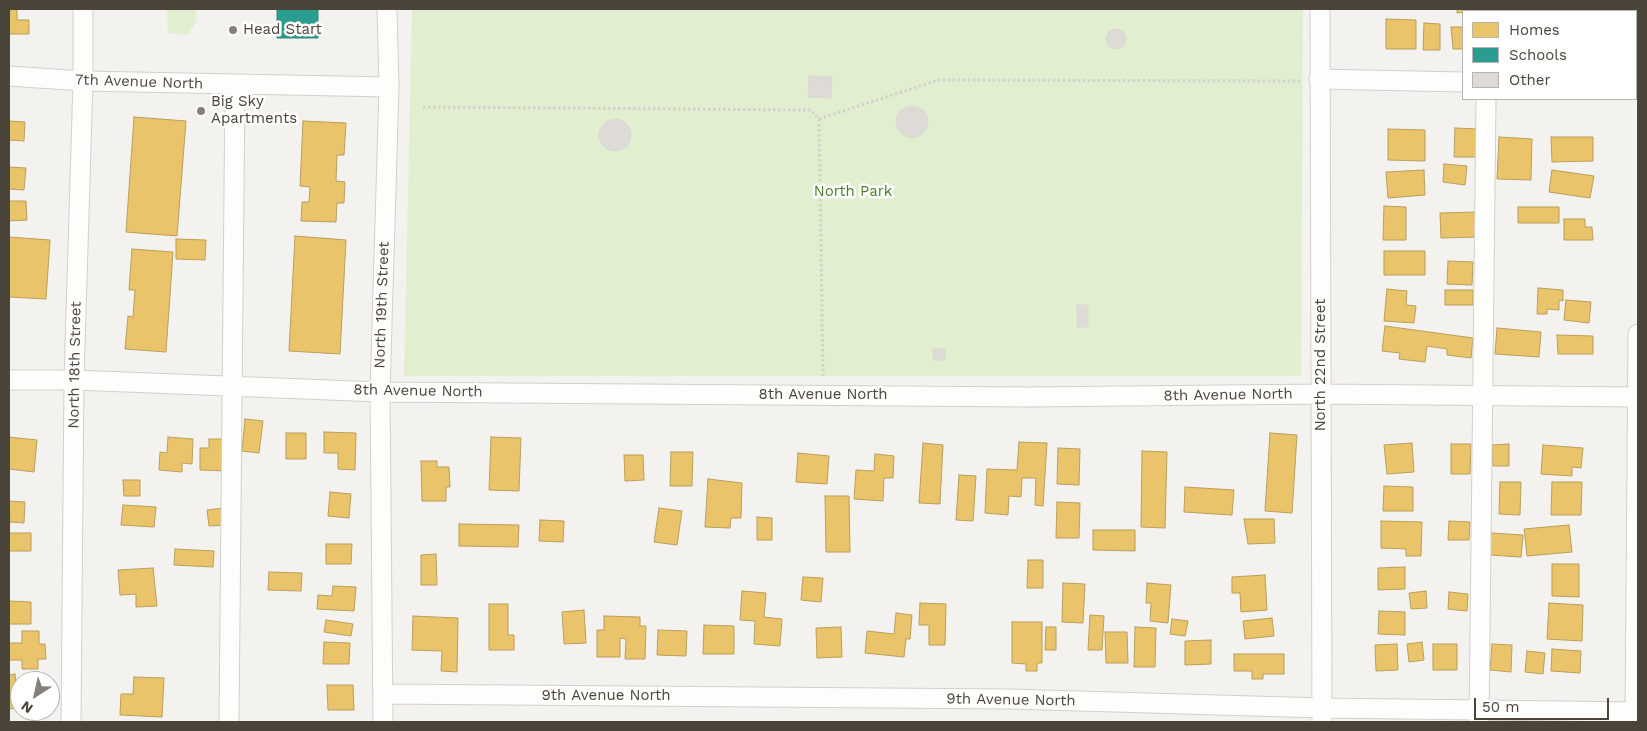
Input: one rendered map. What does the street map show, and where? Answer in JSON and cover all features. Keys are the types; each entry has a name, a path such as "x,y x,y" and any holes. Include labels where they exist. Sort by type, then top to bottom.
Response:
{"street":[{"name":"North 18th Street","path":"71,722 74,380 83,81 83,9"},
{"name":"North 19th Street","path":"383,722 380,392 389,87 387,9"},
{"name":"North 22nd Street","path":"1320,9 1322,715"},
{"name":"7th Avenue North","path":"9,76 83,81 389,87"},
{"path":"1319,79 1462,82"},
{"path":"229,722 234,386 235,84"},
{"path":"1479,716 1486,100"},
{"path":"1636,715 1638,334"},
{"name":"8th Avenue North","path":"9,380 74,380 380,392 1028,397 1322,394 1638,397"},
{"name":"9th Avenue North","path":"383,694 1009,699 1322,715 1636,715"}],"path":[{"path":"819,119 938,80 1300,81"},
{"path":"422,106 811,110 819,119 823,376"}],"green space":[{"path":"167,9 195,9 197,20 188,35 168,33"},
{"name":"North Park","path":"412,9 1303,9 1301,376 404,376"}],"building: Homes":[{"path":"9,9 17,9 17,20 29,20 29,34 9,34"},
{"path":"1457,9 1476,9 1462,10 1462,12 1457,13"},
{"path":"1564,9 1586,9 1586,10"},
{"path":"1386,19 1416,20 1416,49 1386,49"},
{"path":"1424,23 1440,24 1440,50 1423,50"},
{"path":"1451,27 1462,27 1462,49 1453,49"},
{"path":"134,117 186,121 177,236 126,232"},
{"path":"9,121 25,122 24,141 9,140"},
{"path":"303,121 346,123 344,155 337,155 336,181 345,182 344,203 337,203 336,222 301,221 302,202 309,202 310,187 300,186"},
{"path":"1455,128 1478,129 1477,157 1454,157"},
{"path":"1388,129 1425,130 1425,161 1388,160"},
{"path":"1499,137 1532,139 1531,180 1497,179"},
{"path":"1551,137 1593,137 1593,161 1552,162"},
{"path":"1444,164 1467,166 1465,185 1443,182"},
{"path":"9,167 26,168 24,190 9,189"},
{"path":"1424,170 1425,195 1388,198 1386,172"},
{"path":"1552,170 1594,176 1590,198 1549,192"},
{"path":"9,201 26,201 27,220 9,221"},
{"path":"1384,206 1406,207 1406,240 1383,240"},
{"path":"1518,207 1559,207 1559,223 1518,223"},
{"path":"1477,212 1478,237 1441,238 1440,213"},
{"path":"1564,219 1585,219 1585,227 1592,227 1593,240 1564,240"},
{"path":"295,236 346,240 340,354 289,351"},
{"path":"9,237 50,240 46,299 9,297"},
{"path":"176,239 206,240 205,260 176,259"},
{"path":"132,249 173,252 166,352 125,349 128,316 133,317 135,290 129,290"},
{"path":"1384,251 1425,251 1425,275 1384,275"},
{"path":"1448,261 1473,262 1472,285 1447,284"},
{"path":"1538,288 1563,290 1563,301 1559,300 1559,310 1547,309 1547,314 1537,314"},
{"path":"1387,289 1407,291 1406,305 1416,306 1414,323 1384,321"},
{"path":"1445,290 1473,290 1473,305 1445,305"},
{"path":"1566,300 1591,302 1589,323 1564,320"},
{"path":"1385,326 1473,338 1471,358 1447,355 1447,349 1427,346 1425,362 1399,359 1400,353 1382,351"},
{"path":"1497,328 1541,332 1539,357 1495,354"},
{"path":"1557,335 1593,336 1593,354 1558,354"},
{"path":"245,419 263,421 259,453 242,451"},
{"path":"324,432 356,433 355,470 338,469 338,453 324,453"},
{"path":"286,433 306,433 306,459 286,459"},
{"path":"1270,433 1297,435 1292,513 1265,511"},
{"path":"9,437 37,440 34,472 9,469"},
{"path":"168,437 193,439 192,464 182,463 182,472 159,470 160,452 167,453"},
{"path":"491,437 521,438 519,491 489,490"},
{"path":"209,439 225,439 225,471 200,470 200,448 209,448"},
{"path":"1019,442 1047,443 1043,506 1035,505 1036,478 1022,478 1021,497 1009,496 1008,515 985,513 987,469 1017,470"},
{"path":"923,443 943,445 940,504 919,503"},
{"path":"1412,443 1414,472 1387,474 1384,445"},
{"path":"1451,444 1471,444 1470,474 1451,474"},
{"path":"1509,444 1509,466 1493,466 1492,445"},
{"path":"1543,445 1583,448 1581,468 1572,467 1572,476 1541,474"},
{"path":"1058,448 1080,449 1079,485 1057,484"},
{"path":"1142,451 1167,452 1165,528 1141,527"},
{"path":"671,452 693,452 692,486 670,486"},
{"path":"798,453 829,456 827,484 796,482"},
{"path":"875,454 894,456 893,478 884,478 883,501 854,499 856,470 874,471"},
{"path":"624,455 643,455 644,480 625,481"},
{"path":"421,461 437,461 437,467 449,467 450,487 446,487 446,501 422,501"},
{"path":"959,475 976,476 973,521 956,520"},
{"path":"708,479 742,483 741,518 731,518 730,528 705,527"},
{"path":"123,480 140,480 140,496 124,496"},
{"path":"1500,482 1521,482 1520,515 1499,514"},
{"path":"1552,482 1582,482 1581,515 1551,515"},
{"path":"1384,486 1413,487 1413,511 1383,511"},
{"path":"1185,487 1234,490 1232,515 1184,512"},
{"path":"330,492 351,494 349,518 328,516"},
{"path":"825,496 849,496 850,552 826,552"},
{"path":"9,501 25,502 24,523 10,522"},
{"path":"1057,502 1080,503 1079,538 1056,538"},
{"path":"123,505 156,507 154,527 121,525"},
{"path":"224,508 225,525 209,526 207,510"},
{"path":"659,508 682,511 677,545 654,542"},
{"path":"757,517 772,518 772,540 757,540"},
{"path":"1244,519 1274,519 1275,543 1248,544"},
{"path":"540,520 564,521 563,542 539,541"},
{"path":"1381,521 1422,522 1421,556 1406,556 1406,549 1381,548"},
{"path":"1449,521 1470,522 1469,540 1448,540"},
{"path":"459,524 519,525 518,547 459,546"},
{"path":"1569,525 1572,552 1527,556 1524,529"},
{"path":"1093,530 1135,530 1135,551 1093,550"},
{"path":"9,533 31,533 31,551 9,551"},
{"path":"1491,533 1523,535 1521,557 1489,555"},
{"path":"326,544 352,544 351,564 326,564"},
{"path":"175,549 214,551 213,567 174,565"},
{"path":"436,554 437,585 421,585 421,555"},
{"path":"1028,560 1043,560 1043,588 1027,588"},
{"path":"1552,564 1579,564 1579,597 1552,596"},
{"path":"1405,567 1405,589 1378,590 1378,568"},
{"path":"153,568 157,606 136,607 136,594 120,595 118,570"},
{"path":"269,572 302,573 301,591 268,590"},
{"path":"1265,575 1267,610 1241,612 1240,593 1232,593 1232,577"},
{"path":"803,577 823,578 821,602 801,600"},
{"path":"1063,583 1085,584 1083,623 1062,622"},
{"path":"1147,583 1171,585 1168,623 1150,621 1151,603 1146,603"},
{"path":"333,586 356,587 354,611 317,609 318,595 332,596"},
{"path":"742,591 766,593 764,617 782,619 780,646 754,644 755,621 740,620"},
{"path":"1426,591 1427,608 1411,609 1409,593"},
{"path":"1449,592 1468,594 1467,611 1448,609"},
{"path":"9,601 31,602 31,624 9,624"},
{"path":"920,603 946,604 945,645 929,645 929,625 919,625"},
{"path":"1549,603 1583,605 1582,641 1547,639"},
{"path":"489,604 508,604 508,635 514,635 514,650 489,650"},
{"path":"584,610 586,643 564,644 562,612"},
{"path":"1379,611 1405,612 1405,635 1378,634"},
{"path":"896,613 912,615 910,639 906,639 904,657 865,653 867,631 894,634"},
{"path":"1090,615 1104,616 1102,650 1088,650"},
{"path":"413,616 458,618 457,672 441,671 442,651 412,650"},
{"path":"604,616 640,617 640,626 646,626 645,659 625,659 626,639 620,638 620,657 597,657 597,630 604,630"},
{"path":"1272,618 1274,636 1245,639 1243,621"},
{"path":"1172,619 1188,621 1185,636 1170,634"},
{"path":"326,620 353,624 351,636 324,632"},
{"path":"1012,622 1042,622 1042,663 1037,663 1037,671 1026,671 1026,664 1012,663"},
{"path":"704,625 734,626 734,654 703,654"},
{"path":"841,627 842,657 817,658 816,628"},
{"path":"1046,627 1056,627 1056,650 1045,650"},
{"path":"1135,627 1156,628 1155,667 1134,667"},
{"path":"658,630 687,631 686,656 657,655"},
{"path":"22,631 39,631 39,644 45,644 46,659 38,659 38,669 22,669 22,660 9,660 9,643 22,643"},
{"path":"1105,632 1127,632 1128,663 1106,663"},
{"path":"1211,640 1211,664 1185,665 1185,641"},
{"path":"324,642 350,643 349,664 323,664"},
{"path":"1422,642 1424,660 1409,662 1407,644"},
{"path":"1397,644 1398,670 1376,671 1375,645"},
{"path":"1433,644 1457,644 1457,670 1433,670"},
{"path":"1492,644 1512,645 1511,672 1490,670"},
{"path":"1552,649 1581,651 1580,673 1551,671"},
{"path":"1527,651 1545,653 1543,674 1525,672"},
{"path":"1234,654 1284,654 1284,674 1263,674 1263,679 1252,679 1252,671 1234,671"},
{"path":"9,675 10,675 9,709"},
{"path":"134,677 164,678 162,717 120,715 121,694 133,694"},
{"path":"327,685 353,685 354,710 328,710"}],"building: Schools":[{"path":"277,9 318,9 318,38 277,38"}],"building: Other":[{"path":"1112,29 1120,29 1126,35 1126,43 1120,49 1112,49 1106,43 1106,35"},
{"path":"809,76 832,77 831,98 808,97"},
{"path":"912,106 918,107 923,111 927,116 927,128 923,133 918,137 912,138 906,137 901,133 897,128 896,122 897,116 901,111 906,107"},
{"path":"615,119 621,120 626,124 630,129 630,141 626,146 621,150 615,151 609,150 604,146 600,141 599,135 600,129 604,124 609,120"},
{"path":"1077,305 1088,305 1088,327 1077,327"},
{"path":"933,349 945,349 945,360 933,360"}],"place":[{"name":"Head Start","path":"233,30"},
{"name":"Big Sky Apartments","path":"201,111"}]}
